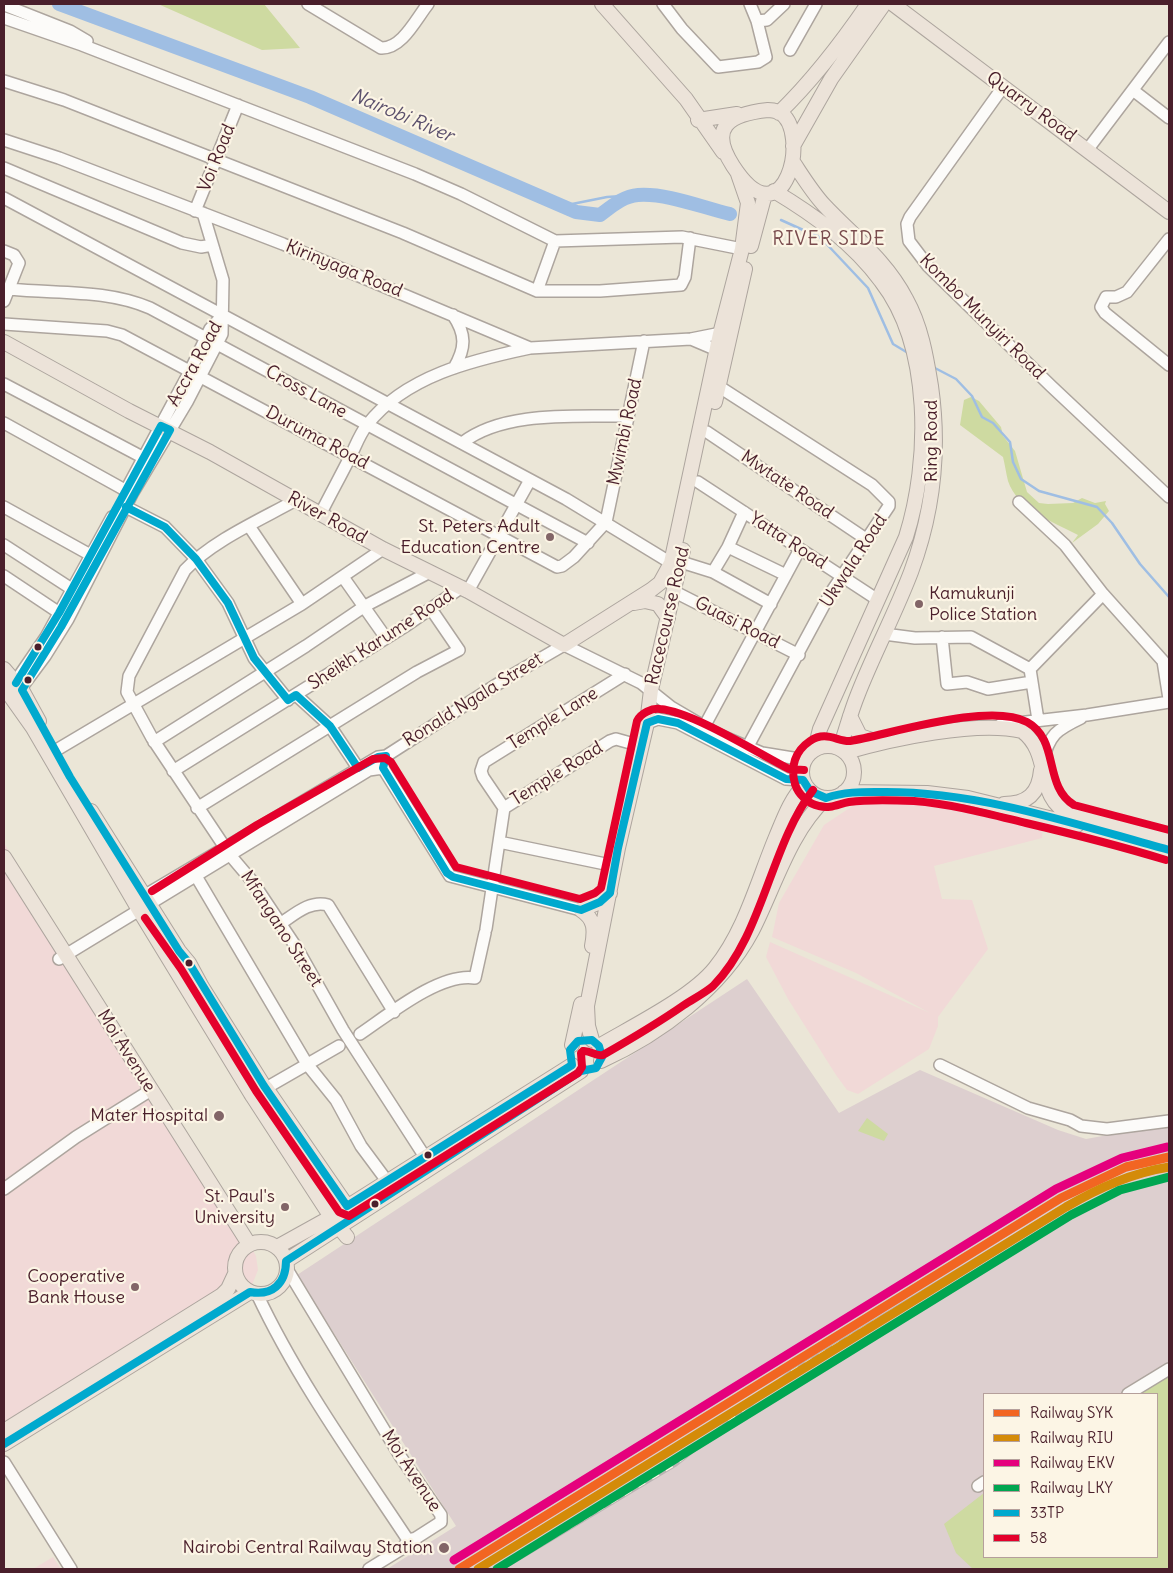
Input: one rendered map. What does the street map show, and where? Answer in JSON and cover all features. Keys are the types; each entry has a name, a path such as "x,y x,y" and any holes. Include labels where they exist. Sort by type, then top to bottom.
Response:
{"main road":[{"path":"602,4 675,86 698,120 738,174 757,193 770,192 782,186 790,176 794,162 793,146 788,121 779,113 768,110 698,120"},
{"path":"779,113 796,97 868,4"},
{"path":"793,146 831,79 884,4"},
{"name":"Quarry Road","path":"893,4 1088,149 1169,212"},
{"path":"725,154 721,135 723,128 739,114"},
{"name":"Ring Road","path":"794,162 824,205 866,244 888,270 909,306 919,328 921,361 921,476 906,536 820,729 815,749"},
{"name":"Racecourse Road","path":"596,1043 588,1026 587,1006 615,866 647,723 651,690 675,592 676,563 722,352 742,249 748,203 738,174"},
{"name":"Ring Road","path":"770,192 832,231 860,256 882,281 921,361 932,397 935,470 929,509 911,572 850,716 843,750"},
{"name":"Racecourse Road","path":"726,332 755,228 770,192"},
{"name":"River Road","path":"4,342 129,411 166,428 383,549 465,589 564,644"},
{"name":"Racecourse Road","path":"660,583 676,563 698,482 718,386 722,352"},
{"name":"Ronald Ngala Street","path":"564,644 631,604 660,583"},
{"path":"631,604 652,602 664,609 668,618"},
{"path":"4,669 13,690 142,903 251,1094 339,1227"},
{"path":"850,716 860,736 865,739 881,742"},
{"path":"826,798 818,796 804,782 802,766 815,749 823,746 843,750 881,742 990,727 1022,731 1036,746 1042,762 1048,792 1059,809 1070,814 1169,840"},
{"path":"843,750 854,768 854,777 844,792"},
{"path":"991,804 1011,804 1025,801 1032,796 1039,785 1042,762"},
{"path":"572,1045 578,1041 596,1043 652,1015 697,984 716,966 740,926 789,805 804,782"},
{"path":"339,1227 347,1206 387,1180 576,1068 591,1071 601,1061 642,1038 712,987 735,958 752,932 782,864 808,818 826,798 844,792 927,793 968,798 1060,820 1169,850"},
{"name":"Moi Avenue","path":"4,857 63,957 246,1246"},
{"name":"Moi Avenue","path":"4,872 63,957"},
{"path":"576,1068 569,1055 594,936 591,920 581,910 600,902 610,893"},
{"path":"142,903 189,963 202,988 268,1091 347,1206"},
{"path":"596,1043 602,1053 601,1061"},
{"path":"286,1265 339,1227 576,1068"},
{"path":"251,1094 257,1087 268,1091"},
{"path":"260,1107 270,1105 268,1091"},
{"path":"4,1431 222,1296 228,1289 235,1274 236,1258 246,1246 262,1242 277,1247 339,1227"},
{"path":"235,1274 239,1282 253,1293 264,1294 277,1288 282,1283 286,1265 277,1247"},
{"path":"4,1444 253,1293"}],"street":[{"path":"308,4 381,48 388,48 399,41 428,4"},
{"path":"663,4 718,67 758,62 766,57 757,21 750,4"},
{"path":"757,21 767,20 784,4"},
{"path":"790,50 816,4"},
{"path":"4,5 70,32 117,59"},
{"path":"4,18 238,105 461,194 555,241 690,238 742,249"},
{"path":"1088,149 1134,91 1169,42"},
{"path":"4,81 64,100 403,233 450,255 490,269 537,290 600,291 681,285 685,277 690,238"},
{"name":"Kombo Munyiri Road","path":"1003,87 910,217 907,224 909,241 928,266 983,321 1169,497"},
{"path":"1134,91 1169,118"},
{"name":"Voi Road","path":"223,315 223,280 199,212 216,160 238,105"},
{"name":"Kirinyaga Road","path":"4,140 283,244 530,348 691,339 726,332"},
{"path":"4,168 182,243 201,247 212,245"},
{"path":"4,198 389,404 432,429 462,442 676,563 713,572 771,604"},
{"path":"1169,239 1127,292 1116,297 1106,297 1101,307 1105,313 1169,365"},
{"path":"537,290 555,241"},
{"path":"4,251 14,255 19,263 4,301"},
{"name":"Cross Lane","path":"10,289 110,297 135,301 255,363 366,426 588,543"},
{"name":"Accra Road","path":"195,374 205,338 214,322 223,315"},
{"name":"Accra Road","path":"94,557 126,507 195,374 218,345 224,328 223,315"},
{"path":"453,315 462,330 464,347 454,368"},
{"name":"Duruma Road","path":"4,324 106,331 122,335 557,567 568,562 606,522"},
{"path":"691,339 722,352"},
{"name":"Mwimbi Road","path":"606,522 644,341"},
{"path":"320,513 366,426 389,404 411,388 454,368 499,354 530,348"},
{"path":"4,384 144,458"},
{"name":"Ukwala Road","path":"718,386 872,485 888,500 889,506 841,576 747,748"},
{"path":"462,442 475,433 508,422 628,416"},
{"path":"4,424 125,490"},
{"name":"Accra Road","path":"13,690 64,616 125,490 144,458 166,428"},
{"name":"Mwtate Road","path":"707,432 866,539"},
{"name":"Sheikh Karume Road","path":"173,771 465,589 530,480"},
{"name":"Yatta Road","path":"698,482 878,600"},
{"name":"Mfangano Street","path":"296,500 196,559 184,570 129,676 127,692 154,742 227,852 252,881 357,1050"},
{"path":"990,727 1087,715 1169,700 1163,660 1103,594 1064,545 1019,502"},
{"path":"4,507 94,557"},
{"path":"126,507 165,527 196,559 228,603 244,638 264,671 292,698 330,726 358,768"},
{"path":"713,572 728,547 744,512"},
{"path":"249,526 302,604"},
{"path":"4,545 76,591"},
{"path":"728,547 786,575"},
{"path":"52,753 302,604 383,549"},
{"path":"704,727 800,549"},
{"path":"154,742 306,646 365,606 430,572"},
{"path":"4,576 64,616"},
{"path":"343,577 386,638"},
{"name":"Guasi Road","path":"675,592 799,655"},
{"path":"1030,669 1103,594"},
{"path":"198,808 417,672 459,650 431,609"},
{"path":"884,634 915,638 970,636 1030,669"},
{"path":"942,637 946,682 948,684 969,682 988,688 1032,682"},
{"name":"River Road","path":"564,644 625,674 651,690 671,707 704,727 747,748 773,756 805,760"},
{"name":"Ronald Ngala Street","path":"142,903 196,876 227,852 358,768 378,757 386,756 507,678 564,644"},
{"path":"1030,669 1038,720"},
{"name":"Temple Lane","path":"504,808 483,777 482,766 489,758 625,674"},
{"path":"1042,762 1049,740 1057,731 1087,715"},
{"path":"647,723 658,719 678,722 786,779 804,782"},
{"name":"Temple Road","path":"394,1012 422,994 448,982 464,977 475,978 486,931 504,808 610,741 616,740 641,746"},
{"path":"386,756 383,768 447,873 452,877 581,910"},
{"name":"Ronald Ngala Street","path":"63,957 142,903 227,852 369,770 383,768"},
{"path":"499,842 615,866"},
{"path":"196,876 307,1064 336,1100 361,1146 387,1180"},
{"path":"280,924 308,906 320,903 328,905 394,1012 360,1034 343,1030 339,1046"},
{"path":"360,1034 357,1050 425,1157"},
{"path":"268,1091 307,1064 339,1046 357,1050"},
{"path":"940,1065 1028,1108 1093,1128 1107,1129 1169,1120"},
{"path":"4,1189 76,1138 148,1092"},
{"name":"Moi Avenue","path":"286,1265 400,1456 441,1515 440,1522 416,1538 408,1540"},
{"path":"253,1293 325,1415 408,1540 403,1548 369,1569"},
{"path":"1130,1393 1169,1369"},
{"path":"4,1462 70,1569"}],"shaded area":[{"path":"860,801 951,805 1043,825 1042,838 934,866 942,899 972,900 988,949 938,1017 938,1026 929,1049 858,1094 847,1090 836,1075 788,999 766,957 770,942 930,1013 856,973 772,937 779,903 824,825"},
{"path":"4,843 203,1161 256,1256 258,1270 252,1285 4,1439"},
{"path":"747,979 839,1113 920,1070 1058,1130 1086,1139 1169,1124 1169,1569 387,1569 456,1526 297,1275"},
{"path":"53,1557 61,1569 33,1569"}],"green space":[{"path":"158,4 264,4 300,48 262,50"},
{"path":"971,397 979,401 1001,427 1003,436 1015,451 1027,492 1039,503 1073,503 1082,498 1095,503 1106,501 1105,504 1109,511 1098,524 1072,543 1078,535 1037,514 1019,499 1008,481 1003,457 960,425 964,400"},
{"path":"867,1118 888,1134 884,1141 858,1131"},
{"path":"1169,1372 1169,1569 973,1569 956,1553 944,1524 983,1494 983,1558 1158,1558 1158,1393 1136,1393"}],"waterway":[{"name":"Nairobi River","path":"59,4 310,97 576,212 600,215 627,197 649,195 672,198 730,214"},
{"path":"562,206 607,197 637,195"},
{"name":"Nairobi River","path":"781,220 821,238 868,288 893,344 908,353"},
{"name":"Nairobi River","path":"933,367 956,379 972,396 982,417 993,423 1010,442 1013,462 1021,479 1039,491 1097,507 1112,523 1140,564 1169,597"}],"railway":[{"path":"501,1569 676,1464 791,1372 1058,1210 1112,1185 1140,1175 1169,1169"}],"rail line":[{"name":"EKV","path":"454,1560 1056,1189 1122,1158 1167,1147"},
{"name":"SYK","path":"459,1569 1061,1198 1126,1167 1169,1157"},
{"name":"RIU","path":"478,1569 1066,1207 1116,1182 1142,1173 1169,1167"},
{"name":"LKY","path":"497,1569 1071,1215 1120,1190 1169,1177"}],"transit line":[{"name":"33TP","path":"4,1444 250,1292 265,1292 276,1287 283,1276 286,1261 581,1071 596,1068 602,1057 599,1046 592,1040 578,1041 570,1050 572,1065 347,1206 264,1086 189,963 179,951 70,777 22,690 61,627 170,430 161,426 59,613 16,683"},
{"name":"33TP","path":"126,507 165,527 196,559 228,603 254,658 288,700 296,695 330,726 358,768 378,757 386,756 383,768 447,873 453,877 581,910 600,902 610,893 618,848 647,723 658,719 678,723 786,779 803,780 810,791 826,798 848,793 871,792 922,793 958,798 1029,812 1169,850"},
{"name":"58","path":"152,891 257,825 373,759 385,758 391,762 456,867 580,899 595,893 601,888 637,721 647,712 660,709 689,717 789,769 804,770"},
{"name":"58","path":"1166,860 1061,831 942,804 873,800 849,802 831,807 815,805 807,801 798,791 793,772 795,760 805,745 821,736 850,741 965,717 1010,717 1027,722 1037,730 1044,740 1058,787 1064,797 1074,805 1169,830"},
{"name":"58","path":"145,918 181,969 256,1091 339,1212 349,1216 578,1073 582,1067 581,1053 583,1051 603,1055 654,1025 713,986 730,966 744,942 786,837 798,812 813,790"}],"place":[{"name":"St. Peters Adult Education Centre","path":"550,537"},
{"name":"Kamukunji Police Station","path":"919,604"},
{"name":"Mater Hospital","path":"219,1116"},
{"name":"St. Paul's University","path":"285,1207"},
{"name":"Cooperative Bank House","path":"135,1287"},
{"name":"Nairobi Central Railway Station","path":"444,1548"}],"district":[{"name":"RIVER SIDE","path":"829,240"}]}
